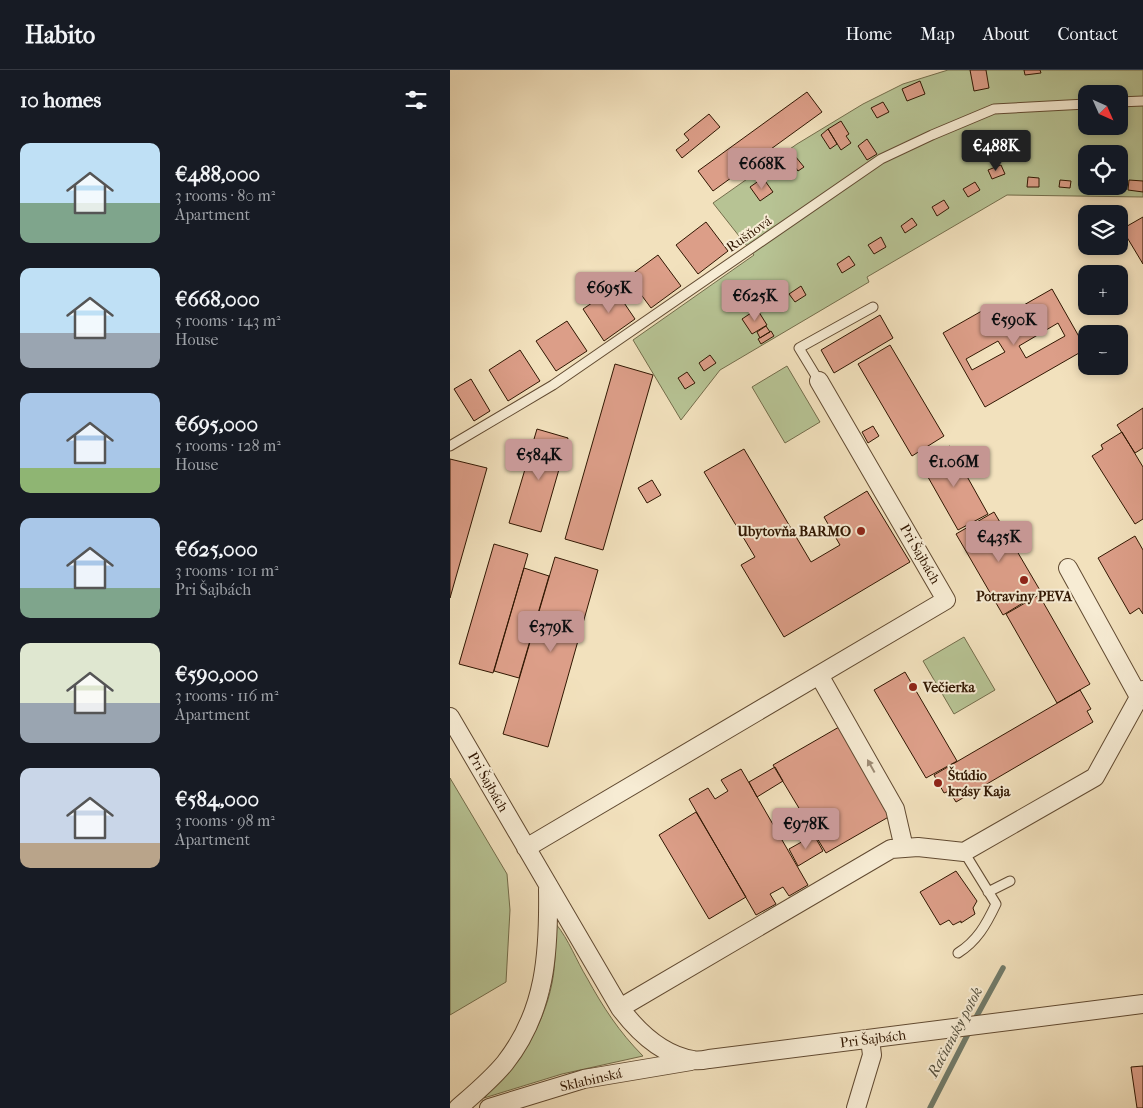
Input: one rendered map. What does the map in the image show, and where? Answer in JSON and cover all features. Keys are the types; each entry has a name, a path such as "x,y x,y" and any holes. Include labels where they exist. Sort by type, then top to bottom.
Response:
{"street":[{"name":"Pri Šajbách","path":"526,848 946,600 819,381"},
{"path":"620,1008 891,849 918,847 964,852 1095,777 1141,693 1068,568"},
{"path":"819,675 895,809 904,848"},
{"name":"Pri Šajbách","path":"450,716 620,1008 646,1038 668,1051 694,1060 1143,1004"},
{"path":"458,1108 484,1086 504,1065 518,1043 535,1008 545,972 547,956 549,926 548,887"},
{"path":"856,1108 872,1055 870,1039"},
{"name":"Sklabinská","path":"489,1108 584,1079 694,1060"}],"lane":[{"path":"1128,102 1143,101"},
{"name":"Rušňová","path":"450,446 553,385 881,159 994,109 1078,104"},
{"path":"819,381 799,348 873,307"},
{"path":"958,953 970,945 987,924 996,904 964,852"},
{"path":"988,892 1010,881"}],"green space":[{"path":"948,70 1143,70 1143,197 1007,195 867,277 869,282 720,370 681,420 633,340 754,255 713,203 797,144 863,104 903,84"},
{"path":"787,366 820,422 785,443 752,387"},
{"path":"964,637 995,690 954,714 923,661"},
{"path":"450,778 507,874 510,910 506,982 450,1015"},
{"path":"556,924 605,1009 626,1038 643,1056 562,1074 484,1098 518,1059 542,1016 548,1000 553,976"}],"building":[{"path":"970,70 986,70 989,88 974,91"},
{"path":"1024,70 1040,70 1041,73 1025,75"},
{"path":"920,81 925,94 907,101 902,89"},
{"path":"807,92 822,112 713,191 698,171"},
{"path":"883,102 889,112 877,118 871,108"},
{"path":"709,114 720,127 682,158 676,150 689,140 684,134"},
{"path":"841,121 849,134 846,136 851,143 841,150 828,129"},
{"path":"828,129 837,144 830,149 821,135"},
{"path":"867,139 877,154 867,160 858,146"},
{"path":"795,156 804,167 798,171 790,160"},
{"path":"1001,165 1005,174 992,179 988,170"},
{"path":"1028,177 1039,178 1039,187 1027,187"},
{"path":"763,178 773,192 760,201 750,187"},
{"path":"1060,180 1071,181 1070,188 1059,187"},
{"path":"1129,180 1143,181 1143,192 1128,190"},
{"path":"975,182 980,190 968,197 963,189"},
{"path":"944,200 949,208 937,216 932,207"},
{"path":"1143,217 1143,264 1128,239 1128,226"},
{"path":"912,218 917,225 905,233 901,226"},
{"path":"706,222 728,251 698,274 676,245"},
{"path":"881,237 886,247 874,254 868,245"},
{"path":"658,255 681,286 651,308 628,277"},
{"path":"849,256 855,265 842,273 837,264"},
{"path":"801,286 806,295 795,302 789,294"},
{"path":"614,288 635,319 604,341 583,309"},
{"path":"1052,289 1078,335 1078,354 985,407 943,333 987,308 997,324 1002,321 1001,318","holes":["1058,323 1065,336 1026,358 1019,346","998,341 1005,352 972,370 966,359"]},
{"path":"757,309 767,325 752,334 742,319"},
{"path":"880,315 893,338 834,373 821,350"},
{"path":"567,321 587,351 556,371 536,341"},
{"path":"766,326 770,332 760,338 757,332"},
{"path":"771,331 774,336 761,344 758,339"},
{"path":"890,345 944,436 912,456 858,364"},
{"path":"520,350 540,381 508,401 489,370"},
{"path":"710,355 716,363 704,371 699,363"},
{"path":"615,364 653,375 603,550 565,539"},
{"path":"687,372 695,383 685,389 678,378"},
{"path":"471,379 490,411 474,421 454,389"},
{"path":"1143,408 1143,448 1135,453 1117,425"},
{"path":"873,426 879,436 868,443 862,432"},
{"path":"537,429 568,438 541,532 509,523"},
{"path":"1122,432 1143,467 1143,519 1135,524 1092,456 1103,449 1101,445"},
{"path":"950,446 988,514 958,530 920,463"},
{"name":"Ubytovňa BARMO","path":"744,449 811,562 840,545 824,517 867,491 910,562 784,637 741,565 755,557 704,472"},
{"path":"450,459 487,468 450,598"},
{"path":"652,480 661,495 647,503 638,488"},
{"path":"994,512 1041,592 1003,615 956,534"},
{"path":"1135,536 1143,550 1143,614 1139,608 1130,614 1098,558"},
{"path":"494,544 528,554 493,673 459,664"},
{"path":"555,557 598,570 548,747 503,734"},
{"path":"524,568 549,576 519,678 494,671"},
{"path":"1039,595 1090,684 1057,703 1006,614"},
{"path":"905,672 957,761 926,778 874,690"},
{"path":"1080,690 1091,709 1087,711 1093,722 956,802 949,791 944,793 934,775"},
{"path":"839,727 892,815 826,853 773,765"},
{"path":"775,767 783,781 757,797 749,782"},
{"path":"741,769 808,885 789,896 783,887 770,894 776,904 756,915 689,799 708,788 715,799 728,791 721,780"},
{"path":"696,812 746,897 709,919 659,835"},
{"path":"814,835 823,851 798,866 789,849"},
{"path":"956,871 977,901 973,908 975,914 961,923 961,921 953,925 949,920 940,925 920,892"},
{"path":"1143,1066 1143,1108 1137,1108 1131,1067"}],"waterway":[{"name":"Račiansky potok","path":"974,1021 1003,968"},
{"name":"Račiansky potok","path":"930,1108 970,1030"}],"place":[{"name":"Ubytovňa BARMO","path":"861,531"},
{"name":"Potraviny PEVA","path":"1024,580"},
{"name":"Večierka","path":"913,687"},
{"name":"Štúdio krásy Kaja","path":"938,783"}]}
